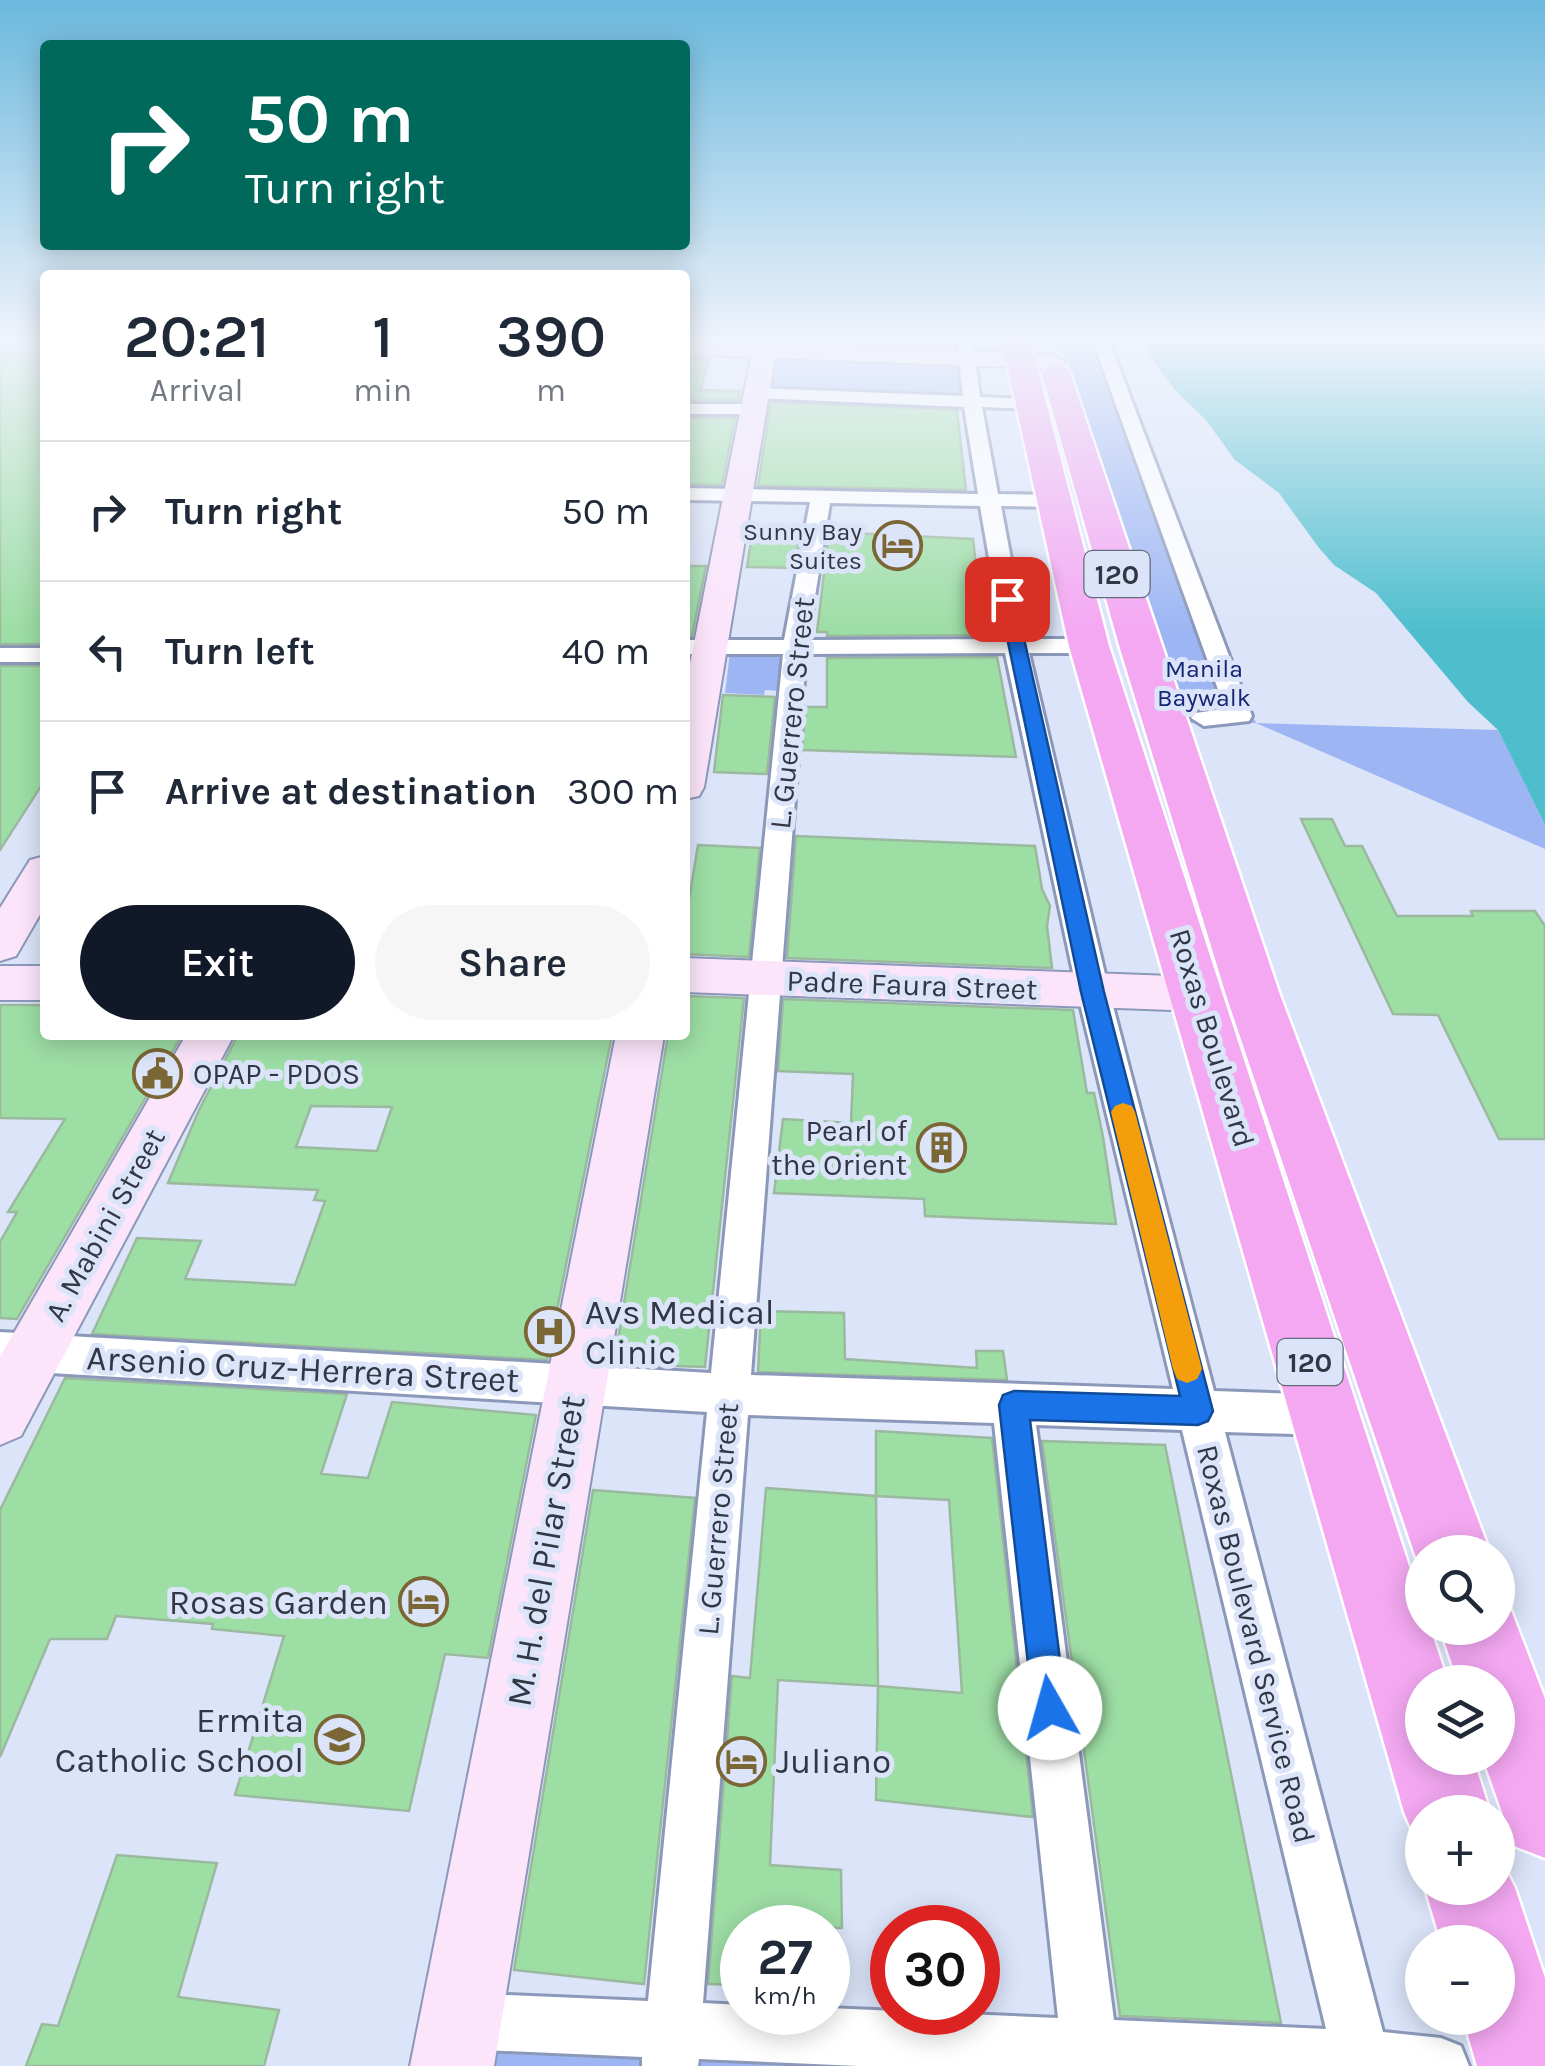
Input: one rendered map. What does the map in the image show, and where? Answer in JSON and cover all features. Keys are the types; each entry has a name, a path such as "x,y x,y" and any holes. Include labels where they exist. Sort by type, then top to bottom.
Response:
{"highway":[{"name":"Roxas Boulevard","path":"1049,437 1052,501 1089,646 1405,1675"},
{"name":"Roxas Boulevard","path":"1071,437 1253,995 1446,1535"},
{"path":"1485,1645 1545,1815"},
{"path":"1515,2033 1525,2066"}],"main road":[{"path":"690,734 698,647 749,437"},
{"path":"0,945 40,878"},
{"name":"Padre Faura Street","path":"690,975 1199,994"},
{"path":"0,983 40,983"},
{"name":"A. Mabini Street","path":"0,1415 18,1352 207,1040"},
{"name":"M. H. del Pilar Street","path":"456,2044 639,1040"}],"street":[{"name":"Roxas Boulevard Service Road","path":"978,437 1016,646 1092,992 1362,2062"},
{"path":"1088,437 1240,716 1204,718"},
{"path":"690,494 1052,501"},
{"name":"L. Guerrero Street","path":"671,2048 795,646 821,496"},
{"path":"698,647 1089,646"},
{"path":"0,652 40,651"},
{"name":"Arsenio Cruz-Herrera Street","path":"18,1352 730,1394 1326,1415"},
{"path":"1014,1405 1091,2057"},
{"path":"456,2044 1441,2066"}],"green space":[{"name":"Manila Baywalk","path":"1091,437 1141,437 1177,536 1256,723 1184,723"},
{"path":"730,652 785,653 781,691 765,690 764,695 725,693"},
{"path":"1256,723 1498,730 1545,825 1545,849"},
{"path":"440,2041 814,2066 435,2066"}],"shaded area":[{"path":"1219,437 1545,437 1545,825 1498,730 1468,702 1376,593 1334,565 1279,493 1234,459"}],"building":[{"path":"0,437 40,437 40,644 0,644"},
{"path":"690,437 731,437 722,485 690,484"},
{"path":"766,437 960,437 966,490 758,486"},
{"path":"753,528 801,530 794,568 747,567"},
{"path":"829,532 973,539 980,601 984,601 990,635 827,636 827,632 817,632"},
{"path":"690,566 706,566 692,636"},
{"path":"997,657 1016,757 802,750 806,707 827,707 827,658"},
{"path":"0,666 40,666 40,788 0,850"},
{"path":"723,695 775,697 767,774 714,772"},
{"path":"1301,819 1332,819 1345,846 1362,846 1397,916 1535,911 1545,926 1545,1139 1499,1139 1438,1015 1393,1014"},
{"path":"796,836 1035,846 1042,889 1050,906 1047,926 1052,968 787,958"},
{"path":"698,845 760,848 749,957 690,954 690,894"},
{"path":"690,996 744,998 705,1367 614,1364 667,1040 690,1040"},
{"name":"Pearl of the Orient","path":"783,999 1073,1010 1087,1093 1094,1093 1103,1137 1116,1224 925,1216 924,1199 774,1193 783,1119 851,1123 853,1074 778,1071"},
{"path":"0,1005 40,1005 40,1040 179,1040 17,1319 0,1318 0,1242 17,1212 8,1212 65,1119 0,1118"},
{"path":"235,1040 611,1040 547,1360 92,1334 137,1238 201,1241 185,1279 295,1285 325,1201 314,1200 318,1190 168,1183 199,1110","holes":["311,1106 392,1107 377,1151 296,1147"]},
{"path":"761,1311 844,1313 845,1359 977,1368 976,1351 1003,1351 1007,1380 758,1372"},
{"path":"65,1378 347,1394 321,1474 368,1478 392,1402 536,1415 488,1658 445,1654 409,1811 235,1795 284,1636 212,1629 213,1624 116,1616 107,1639 50,1639 0,1757 0,1510"},
{"path":"876,1431 992,1438 1033,1817 876,1800 878,1686 962,1693 949,1500 876,1496"},
{"path":"1042,1441 1165,1445 1281,2023 1120,2016"},
{"path":"766,1488 876,1496 878,1686 778,1680 770,1865 841,1870 842,1905 720,1905 720,1984 708,1984 732,1676 750,1678"},
{"path":"593,1490 695,1498 644,1984 514,1970"},
{"path":"117,1855 217,1863 178,1997 279,2010 264,2066 26,2066 42,2024 58,2026"}],"slow traffic":[{"path":"1123,1112 1187,1369"}],"place":[{"name":"Sunny Bay Suites","path":"897,545"},
{"name":"OPAP - PDOS","path":"158,1074"},
{"name":"Pearl of the Orient","path":"942,1148"},
{"name":"Avs Medical Clinic","path":"550,1332"},
{"name":"Rosas Garden","path":"423,1602"},
{"name":"Ermita Catholic School","path":"339,1740"},
{"name":"Juliano","path":"741,1761"}],"route":[{"path":"1007,599 1092,992 1198,1411 1014,1405 1050,1708"}]}
